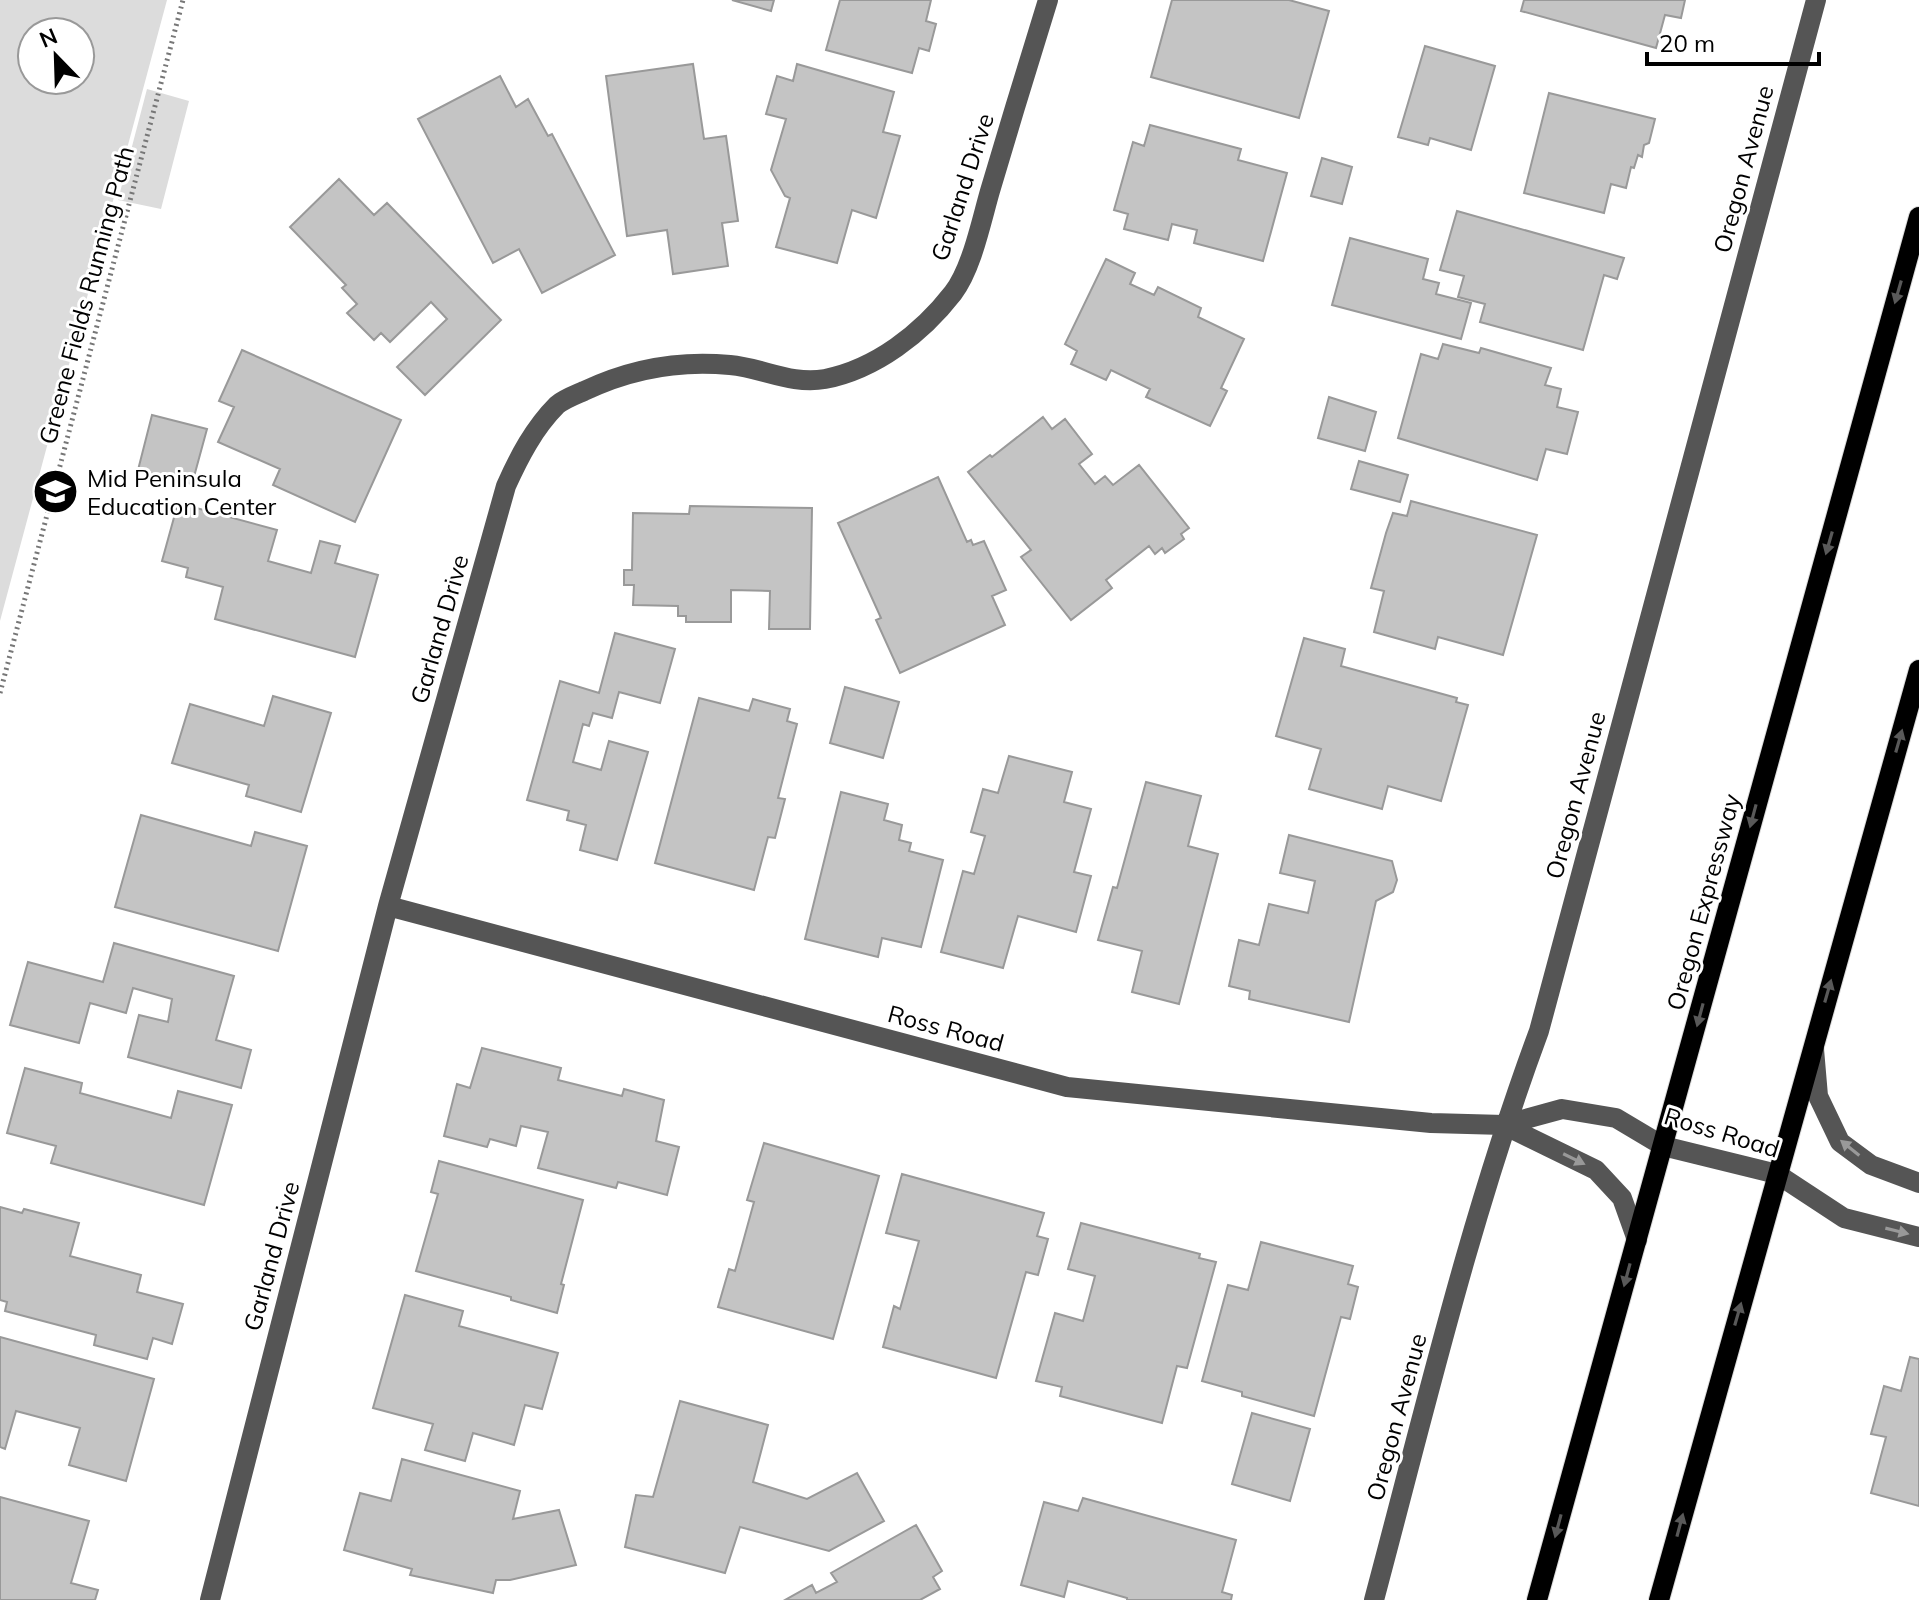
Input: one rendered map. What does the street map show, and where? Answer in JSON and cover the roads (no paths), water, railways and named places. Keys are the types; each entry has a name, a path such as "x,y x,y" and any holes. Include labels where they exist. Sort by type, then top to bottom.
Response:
{"main road":[{"name":"Oregon Expressway","path":"1537,1600 1919,217"},
{"path":"1659,1600 1919,670"}],"street":[{"name":"Garland Drive","path":"210,1600 388,906 506,486 524,446 559,403 609,379 666,364 733,365 780,378 823,380 850,372 876,359 903,344 925,326 955,290 973,247 1048,0"},
{"name":"Oregon Avenue","path":"1374,1600 1475,1218 1504,1125 1539,1031 1816,0"},
{"name":"Ross Road","path":"388,906 1067,1087 1431,1123 1504,1125 1562,1109 1616,1118 1663,1146 1777,1174 1844,1218 1919,1237"},
{"path":"1814,1044 1818,1096 1840,1142 1871,1165 1919,1183"},
{"name":"Ross Road","path":"1504,1125 1596,1170 1622,1198 1637,1240"}],"place":[{"name":"Mid Peninsula Education Center","path":"56,492"}]}
